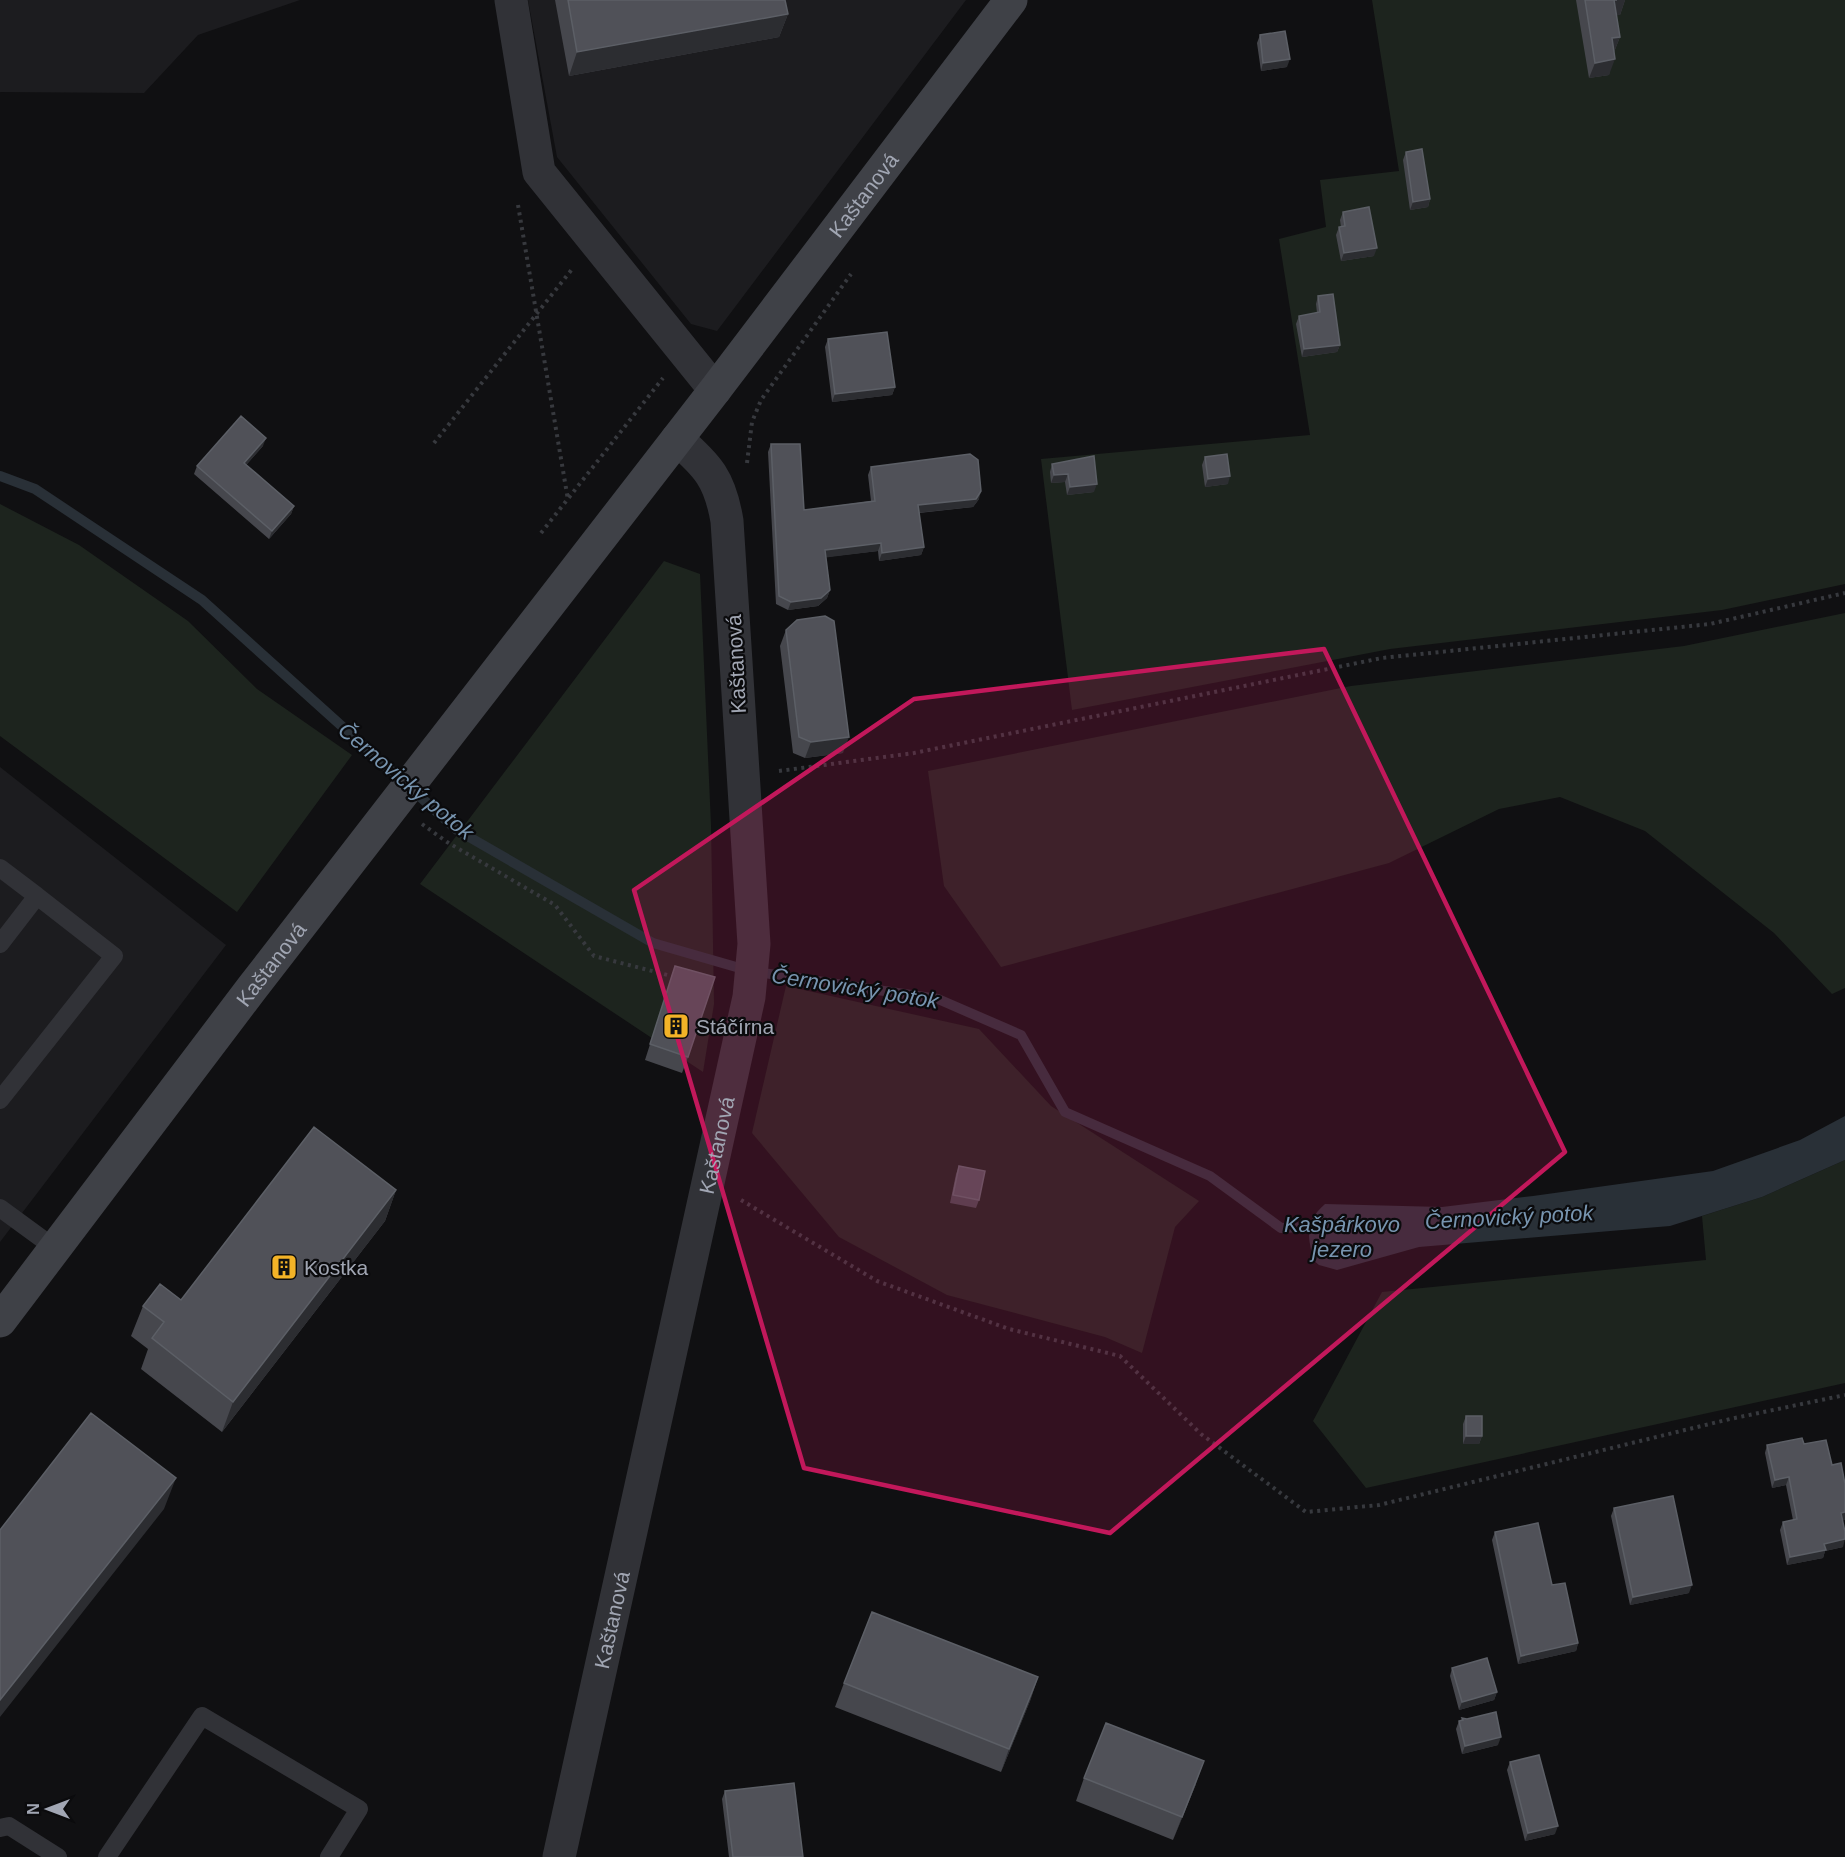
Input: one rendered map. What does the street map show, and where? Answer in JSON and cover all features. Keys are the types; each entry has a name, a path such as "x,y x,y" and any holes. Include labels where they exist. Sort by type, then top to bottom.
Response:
{"main road":[{"name":"Kaštanová","path":"0,1321 259,979 715,390 1011,0"}],"street":[{"path":"511,0 539,172 715,390"},
{"name":"Kaštanová","path":"559,1857 749,997 754,944 730,549 723,501 708,468 677,439"}],"lane":[{"path":"0,868 114,956 0,1100"},
{"path":"0,944 37,896"},
{"path":"0,1208 56,1249"},
{"path":"107,1857 202,1716 359,1809 329,1857"},
{"path":"0,1827 9,1826 58,1857"}],"path":[{"path":"517,200 568,500"},
{"path":"434,443 594,241"},
{"path":"747,466 752,422 761,400 856,267"},
{"path":"541,533 684,351"},
{"path":"742,773 768,772 914,753 1382,658 1710,624 1845,593"},
{"path":"394,804 447,842 555,905 594,956 682,979"},
{"path":"708,1180 877,1281 1009,1329 1120,1356 1201,1434 1306,1512 1379,1504 1730,1419 1845,1395"}],"highlighted area":[{"path":"1324,649 1565,1152 1110,1533 804,1468 634,890 914,699"}],"shaded area":[{"path":"0,0 300,0 198,35 144,93 0,92"},
{"path":"528,0 966,0 717,331 691,324 557,157"},
{"path":"1372,0 1845,0 1845,584 1722,610 1390,649 1072,710 1041,459 1310,435 1279,239 1326,227 1320,180 1399,171"},
{"path":"0,504 79,545 188,621 257,689 352,755 237,912 0,736"},
{"path":"664,561 700,574 711,825 714,1004 703,1072 420,884"},
{"path":"1845,613 1845,988 1832,994 1774,933 1645,831 1560,797 1499,809 1389,863 1001,967 944,886 928,771 1351,686 1684,646"},
{"path":"0,767 226,945 0,1242"},
{"path":"786,986 979,1029 1051,1106 1199,1201 1175,1227 1142,1353 1105,1337 947,1295 839,1237 752,1133"},
{"path":"1845,1160 1845,1383 1366,1488 1313,1421 1382,1292 1706,1260 1702,1216 1762,1197"}],"water":[{"name":"Kašpárkovo jezero","path":"1845,1116 1845,1160 1762,1197 1670,1226 1419,1247 1337,1270 1319,1265 1313,1260 1309,1229 1314,1217 1325,1204 1442,1207 1713,1171 1800,1140"}],"building":[{"path":"568,0 785,0 788,14 577,52"},
{"path":"1585,0 1614,0 1620,37 1612,38 1615,59 1595,63"},
{"path":"1285,31 1290,59 1263,63 1260,35"},
{"path":"1422,149 1430,199 1413,202 1406,152"},
{"path":"1369,207 1377,248 1344,253 1339,227 1345,226 1343,212"},
{"path":"1333,294 1340,345 1304,349 1299,316 1320,312 1318,296"},
{"path":"887,332 895,387 835,394 828,339"},
{"path":"241,416 266,438 244,463 294,506 272,531 197,466"},
{"path":"771,444 800,444 804,510 875,501 871,467 970,454 978,460 981,491 976,499 918,505 924,547 882,553 881,543 825,550 830,590 821,598 791,602 779,596"},
{"path":"1227,454 1230,476 1208,479 1205,457"},
{"path":"1094,456 1097,484 1070,487 1068,474 1054,475 1052,464"},
{"path":"825,616 834,621 849,737 811,742 799,737 786,630 797,620"},
{"name":"Stáčírna","path":"675,966 715,977 688,1057 650,1044"},
{"name":"Kostka","path":"314,1127 396,1190 233,1402 152,1338 164,1322 143,1306 160,1284 181,1300"},
{"path":"959,1166 985,1171 979,1200 953,1195"},
{"path":"91,1413 176,1478 0,1700 0,1530"},
{"path":"1466,1416 1482,1416 1482,1436 1466,1436"},
{"path":"1802,1438 1804,1444 1826,1440 1832,1465 1841,1463 1845,1484 1845,1512 1841,1513 1845,1539 1824,1544 1826,1550 1790,1557 1783,1522 1797,1519 1789,1477 1775,1480 1767,1445"},
{"path":"1673,1496 1692,1585 1633,1597 1614,1508"},
{"path":"1538,1523 1552,1585 1565,1583 1578,1643 1521,1656 1495,1532"},
{"path":"872,1612 1038,1677 1009,1749 844,1683"},
{"path":"1487,1658 1497,1692 1462,1702 1452,1668"},
{"path":"1496,1712 1501,1737 1465,1746 1459,1721 1463,1720 1462,1718 1467,1719"},
{"path":"1106,1723 1204,1761 1182,1817 1084,1778"},
{"path":"1539,1755 1558,1826 1528,1833 1510,1762"},
{"path":"794,1783 803,1857 733,1857 725,1791"}],"waterway":[{"name":"Černovický potok","path":"0,476 35,489 202,600 457,830 653,943 750,971 938,999 1021,1035 1065,1112 1210,1176 1281,1228 1322,1226"}],"place":[{"name":"Stáčírna","path":"676,1026"},
{"name":"Kostka","path":"284,1267"}]}
